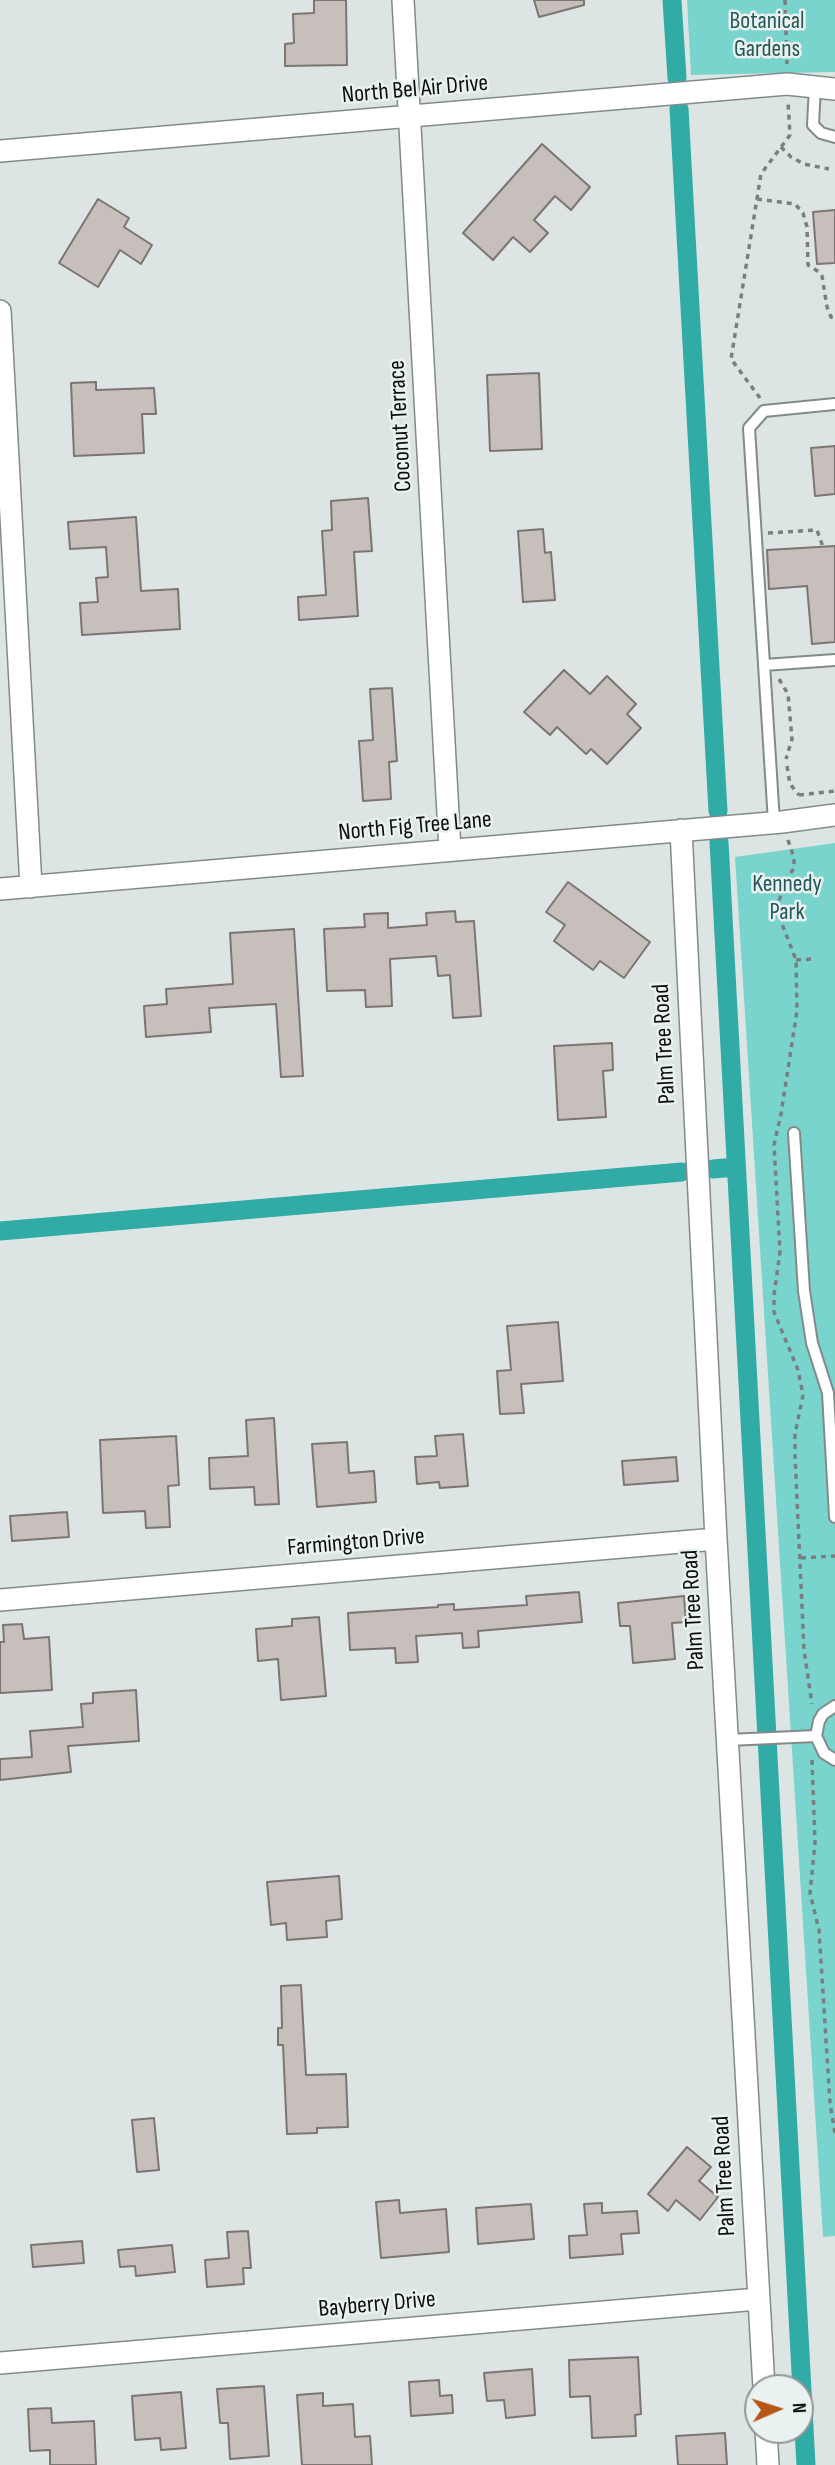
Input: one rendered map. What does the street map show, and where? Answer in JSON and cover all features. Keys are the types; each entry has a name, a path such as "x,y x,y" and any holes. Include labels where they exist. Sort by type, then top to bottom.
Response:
{"street":[{"name":"Coconut Terrace","path":"403,0 450,850"},
{"name":"North Bel Air Drive","path":"0,151 787,84 825,88"},
{"path":"0,312 31,887"},
{"name":"North Fig Tree Lane","path":"0,889 835,815"},
{"name":"Palm Tree Road","path":"681,830 716,1539 735,1739 763,2374"},
{"name":"Farmington Drive","path":"0,1600 716,1539"},
{"name":"Bayberry Drive","path":"0,2363 758,2299"},
{"path":"767,2444 768,2465"}],"lane":[{"path":"825,88 813,125 821,133 835,137"},
{"path":"774,822 749,428 764,411 835,404"},
{"path":"764,665 835,660"},
{"path":"794,1133 804,1291 812,1343 828,1393 835,1517"},
{"path":"810,1736 823,1714 835,1706"},
{"path":"735,1739 810,1736"},
{"path":"810,1736 824,1753 835,1760"}],"path":[{"path":"785,0 787,75"},
{"path":"760,398 731,359 761,174 790,135 787,93"},
{"path":"781,147 792,158 804,164 829,169"},
{"path":"757,198 795,204 803,213 807,227 808,265 820,272 827,307 831,317 835,318"},
{"path":"756,534 817,530 823,547"},
{"path":"778,664 779,678 787,688 792,739 786,760 790,784 799,795"},
{"path":"796,960 813,959"},
{"path":"801,1558 835,1556"},
{"path":"812,1758 815,1843 810,1894 819,1930 830,2103 835,2133"}],"green space":[{"name":"Botanical Gardens","path":"687,0 835,0 835,72 691,75"},
{"name":"Kennedy Park","path":"835,843 835,2236 823,2237 735,857"}],"building":[{"path":"314,0 346,0 347,65 285,66 285,44 294,43 293,14 314,13"},
{"path":"534,0 584,0 584,5 539,17"},
{"path":"542,144 590,187 571,210 555,196 534,220 548,233 530,252 513,237 493,260 463,233"},
{"path":"98,199 129,218 124,227 152,245 141,264 120,250 98,287 59,263"},
{"path":"835,210 835,263 817,264 813,212"},
{"path":"539,373 542,449 490,451 487,375"},
{"path":"96,382 96,390 154,388 156,414 142,414 144,453 74,456 71,383"},
{"path":"835,446 835,494 815,496 811,448"},
{"path":"368,498 372,551 354,552 358,616 299,620 298,597 326,595 322,531 332,530 331,501"},
{"path":"136,517 141,591 178,589 180,629 82,635 80,603 98,602 96,578 108,577 106,547 70,549 68,522"},
{"path":"543,529 545,553 551,552 555,600 523,602 518,531"},
{"path":"835,546 835,642 812,644 807,586 769,589 767,550"},
{"path":"564,670 590,694 607,676 636,704 627,714 641,728 607,764 591,749 586,754 557,727 550,735 524,712"},
{"path":"392,688 397,761 389,762 391,799 363,801 359,741 373,740 370,689"},
{"path":"568,882 650,942 624,978 600,961 593,970 554,941 565,925 546,912"},
{"path":"455,911 456,922 474,921 481,1016 453,1018 450,975 438,976 436,956 390,959 392,1006 366,1007 365,990 327,991 324,929 365,927 364,914 388,913 388,928 427,925 426,913"},
{"path":"294,929 303,1076 281,1077 276,1004 209,1008 211,1032 146,1037 144,1006 167,1004 166,989 233,984 230,933"},
{"path":"612,1043 613,1070 603,1071 606,1117 558,1120 554,1046"},
{"path":"558,1322 563,1381 521,1384 524,1413 500,1414 497,1371 511,1370 507,1326"},
{"path":"274,1418 279,1504 255,1505 254,1487 210,1489 209,1458 248,1456 246,1420"},
{"path":"463,1434 468,1486 440,1488 439,1482 417,1484 415,1457 437,1456 435,1436"},
{"path":"176,1436 179,1485 168,1486 170,1527 146,1528 145,1511 103,1513 100,1440"},
{"path":"347,1442 349,1473 374,1471 376,1502 317,1507 312,1444"},
{"path":"676,1457 678,1481 624,1485 622,1461"},
{"path":"67,1512 69,1537 12,1541 10,1516"},
{"path":"579,1592 582,1622 478,1631 479,1647 463,1648 462,1633 416,1636 418,1662 396,1663 395,1648 350,1650 348,1613 454,1604 454,1610 527,1605 526,1596"},
{"path":"684,1596 686,1622 672,1623 675,1659 633,1663 630,1626 620,1626 618,1603"},
{"path":"319,1617 326,1696 281,1700 278,1659 258,1661 256,1629 292,1626 292,1619"},
{"path":"22,1624 24,1639 49,1637 52,1690 0,1693 0,1642 4,1642 3,1625"},
{"path":"136,1690 139,1741 68,1746 71,1772 0,1780 0,1759 32,1757 30,1731 83,1727 81,1704 93,1703 93,1693"},
{"path":"339,1876 342,1919 326,1921 327,1937 287,1940 286,1923 271,1925 267,1882"},
{"path":"301,1985 306,2075 346,2074 348,2127 317,2128 317,2133 287,2134 283,2045 278,2045 278,2028 282,2028 281,1986"},
{"path":"154,2118 159,2170 137,2172 132,2120"},
{"path":"687,2147 711,2167 699,2181 718,2197 700,2220 676,2200 668,2211 648,2194"},
{"path":"399,2200 400,2213 446,2209 449,2252 381,2258 376,2202"},
{"path":"602,2203 602,2213 637,2211 639,2233 621,2234 623,2254 570,2258 569,2236 587,2235 584,2204"},
{"path":"531,2204 534,2239 478,2244 476,2208"},
{"path":"248,2231 251,2268 243,2268 244,2284 207,2287 205,2260 229,2258 227,2232"},
{"path":"82,2241 84,2263 33,2267 31,2245"},
{"path":"172,2245 175,2272 136,2276 135,2266 120,2267 118,2250"},
{"path":"638,2357 641,2414 635,2415 636,2436 592,2438 590,2396 570,2397 569,2360"},
{"path":"532,2369 535,2415 506,2418 504,2400 487,2401 484,2373"},
{"path":"439,2380 440,2396 452,2395 453,2413 411,2416 409,2382"},
{"path":"264,2386 269,2456 230,2459 228,2423 220,2423 217,2389"},
{"path":"181,2392 186,2448 161,2450 160,2438 135,2440 132,2396"},
{"path":"323,2393 323,2406 353,2404 355,2437 370,2436 372,2465 302,2465 297,2395"},
{"path":"51,2408 52,2423 94,2421 96,2465 50,2465 50,2450 30,2451 28,2409"},
{"path":"725,2433 727,2465 678,2465 676,2436"}],"waterway":[{"path":"672,0 677,78"},
{"path":"679,109 718,811"},
{"path":"719,842 806,2465"},
{"path":"713,1169 736,1167"},
{"path":"0,1231 682,1172"}]}
